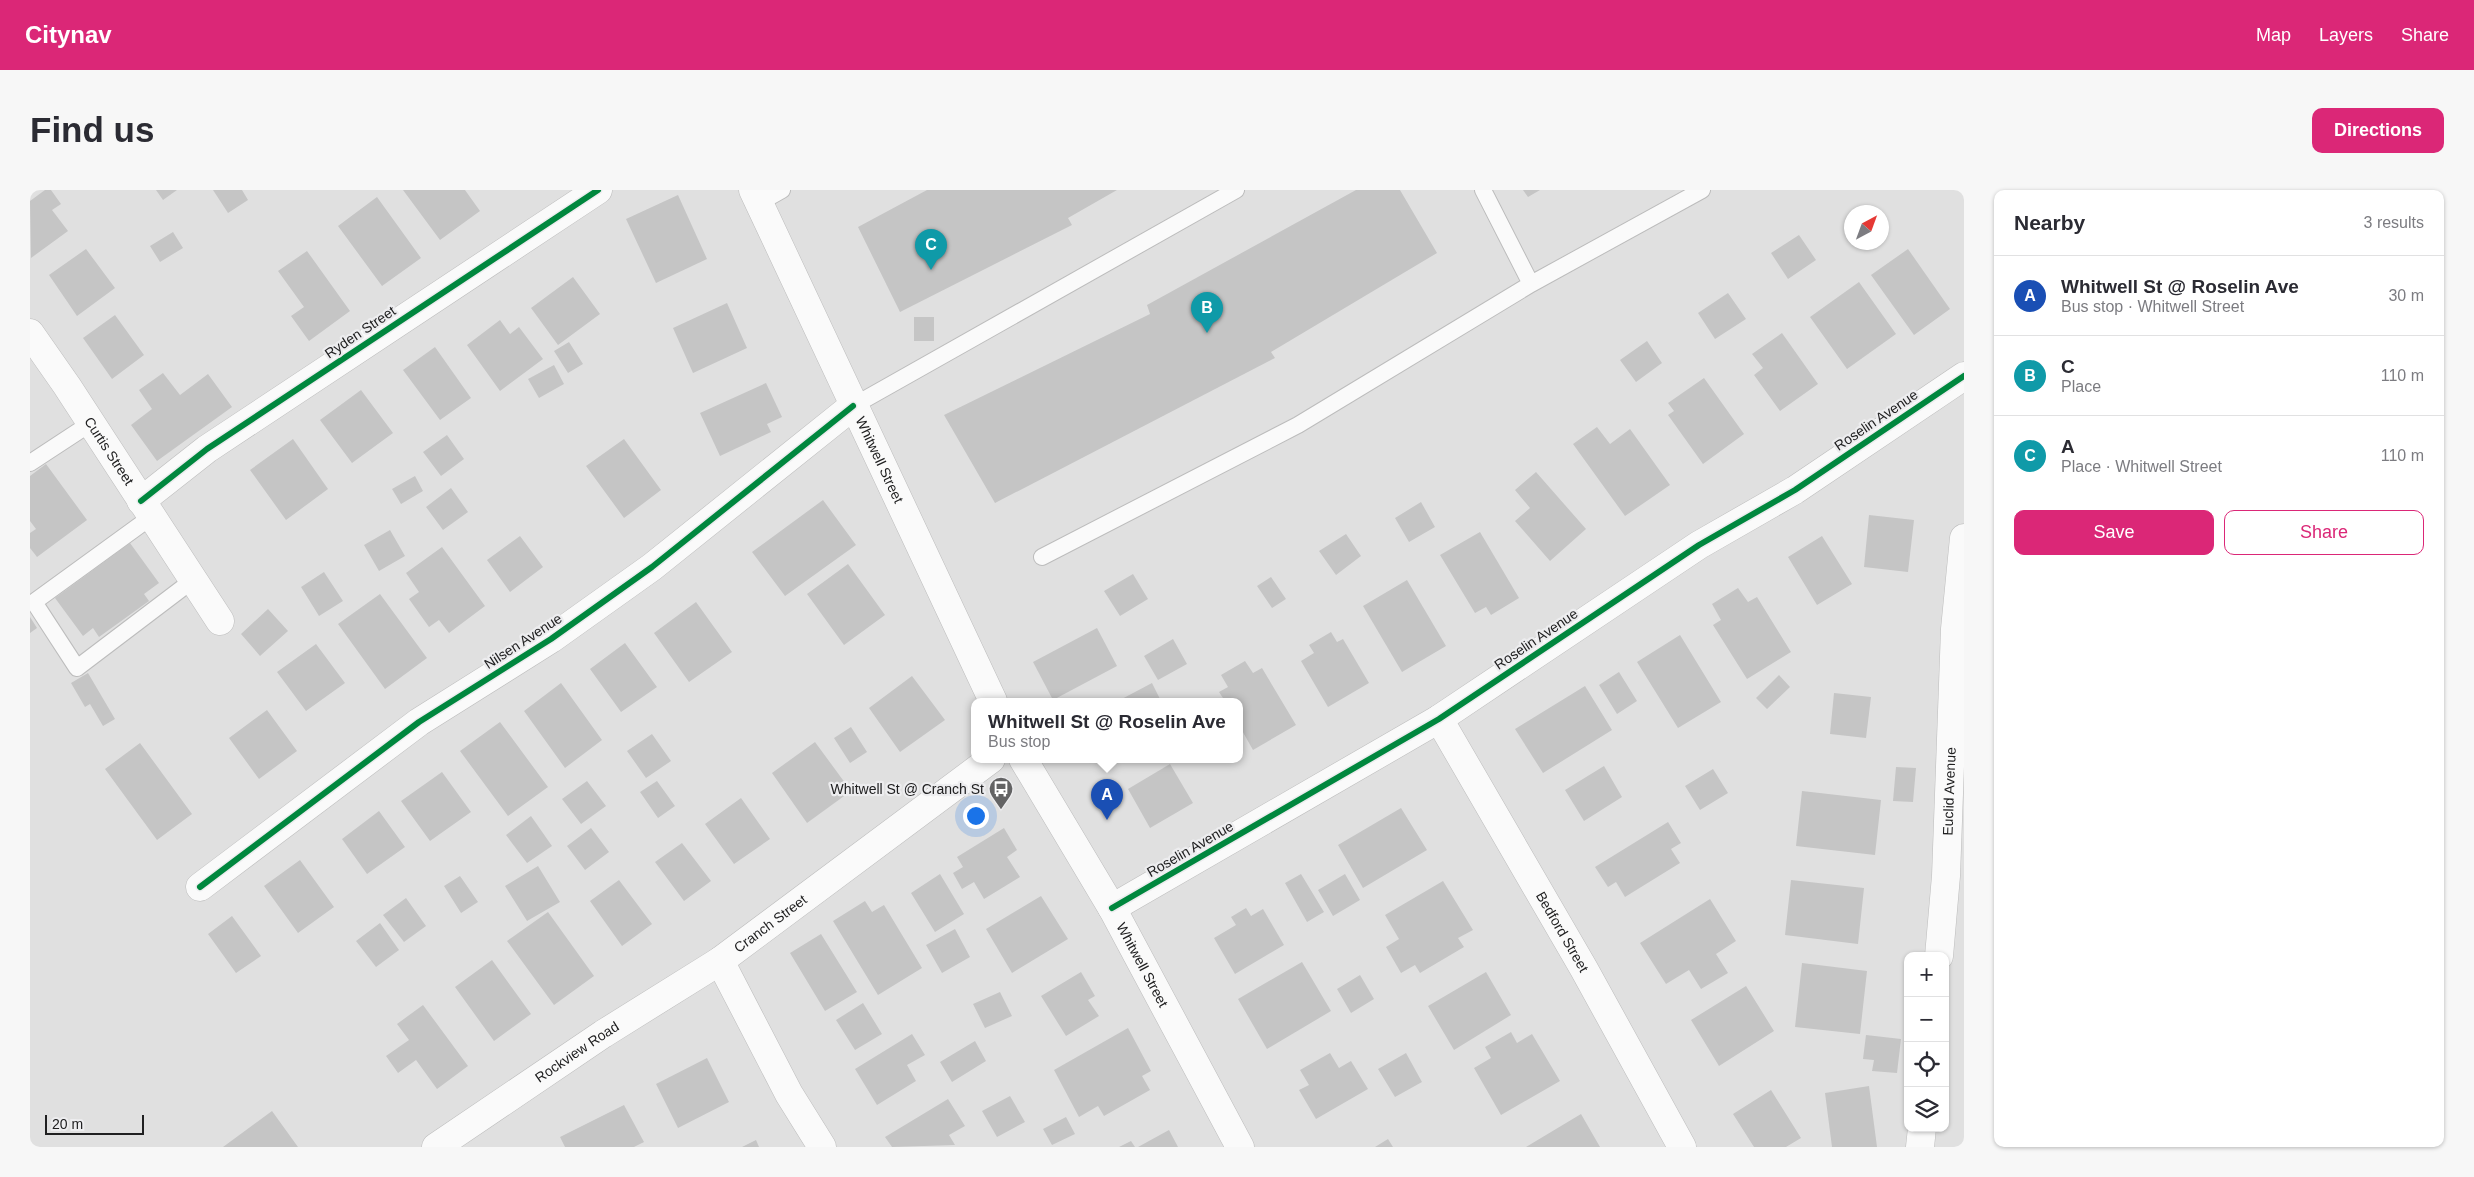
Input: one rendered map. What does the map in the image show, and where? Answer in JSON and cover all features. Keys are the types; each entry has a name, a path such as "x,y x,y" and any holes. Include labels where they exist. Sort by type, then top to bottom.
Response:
{"street":[{"name":"Ryden Street","path":"146,509 207,450 598,190"},
{"name":"Whitwell Street","path":"765,194 853,406 992,698"},
{"name":"Curtis Street","path":"30,333 220,621"},
{"name":"Roselin Avenue","path":"1112,908 1439,719 1699,545 1795,490 1964,376"},
{"name":"Nilsen Avenue","path":"200,887 420,722 551,639 652,566 853,406"},
{"name":"Euclid Avenue","path":"1938,952 1956,799 1955,629 1964,538"},
{"name":"Bedford Street","path":"1439,719 1584,969 1682,1147"},
{"name":"Cranch Street","path":"822,1147 789,1094 720,961 986,763"},
{"name":"Whitwell Street","path":"1025,763 1112,908 1240,1147"},
{"name":"Rockview Road","path":"436,1147 603,1034 720,961"},
{"path":"1920,1147 1922,1132"}],"lane":[{"path":"853,406 1236,190"},
{"path":"1483,190 1531,284"},
{"path":"1042,557 1298,425 1531,284 1702,190"},
{"path":"30,463 91,423"},
{"path":"146,509 34,602 77,668 193,580"}],"building":[{"path":"45,190 51,190 61,204 52,210 68,231 31,258 30,201"},
{"path":"156,190 177,190 163,200"},
{"path":"213,190 242,190 248,200 228,213"},
{"path":"403,190 465,190 480,211 440,240"},
{"path":"927,190 1117,190 1068,218 1072,225 900,312 858,227"},
{"path":"1356,190 1400,190 1437,253 1271,352 1275,358 995,503 944,415 1150,314 1147,305"},
{"path":"1523,190 1540,190 1528,197"},
{"path":"678,195 707,259 656,283 626,219"},
{"path":"377,197 421,258 382,286 338,226"},
{"path":"173,232 183,248 160,262 150,246"},
{"path":"1799,235 1816,260 1788,279 1771,253"},
{"path":"86,249 115,288 77,316 49,275"},
{"path":"1908,249 1950,309 1914,335 1871,275"},
{"path":"307,251 350,311 309,341 291,316 304,307 278,271"},
{"path":"573,277 600,314 558,345 531,308"},
{"path":"1859,282 1896,334 1847,369 1810,317"},
{"path":"1728,293 1746,319 1715,339 1698,313"},
{"path":"727,303 747,348 693,373 673,328"},
{"path":"115,315 144,355 112,379 83,338"},
{"path":"914,317 934,317 934,341 914,341"},
{"path":"500,320 510,334 519,327 543,359 500,391 467,345"},
{"path":"1782,333 1818,384 1780,411 1754,375 1763,368 1752,354"},
{"path":"1647,341 1662,363 1636,382 1620,360"},
{"path":"569,342 583,364 568,373 554,351"},
{"path":"435,347 471,398 440,420 403,370"},
{"path":"554,365 564,384 539,398 528,379"},
{"path":"163,373 180,395 208,374 232,407 157,461 131,425 152,409 139,390"},
{"path":"1704,378 1744,434 1703,464 1668,415 1674,411 1668,403"},
{"path":"766,383 782,417 767,424 771,432 720,456 700,413"},
{"path":"361,390 393,433 352,463 320,420"},
{"path":"1597,427 1610,444 1630,429 1670,485 1625,516 1573,444"},
{"path":"447,435 464,459 441,476 423,452"},
{"path":"293,439 328,489 286,520 250,470"},
{"path":"624,439 661,490 624,518 586,466"},
{"path":"46,464 87,520 37,557 30,548 30,533 36,529 30,521 30,476"},
{"path":"1536,472 1586,529 1550,561 1515,521 1530,508 1515,490"},
{"path":"415,476 423,491 401,504 392,489"},
{"path":"451,488 468,512 443,530 426,507"},
{"path":"823,500 856,545 785,596 752,552"},
{"path":"1421,502 1435,527 1409,542 1395,518"},
{"path":"1869,515 1914,520 1908,572 1864,567"},
{"path":"390,530 405,556 379,571 364,545"},
{"path":"1480,532 1519,598 1491,615 1486,607 1475,613 1440,555"},
{"path":"1346,534 1361,556 1336,575 1319,551"},
{"path":"520,536 543,567 510,592 487,560"},
{"path":"1822,536 1852,584 1817,605 1788,557"},
{"path":"130,543 159,583 144,594 149,601 99,637 93,628 83,636 55,598"},
{"path":"442,547 485,606 449,633 439,620 429,627 409,599 419,592 406,573"},
{"path":"848,564 885,615 844,645 807,594"},
{"path":"324,572 343,601 319,616 301,587"},
{"path":"1133,574 1148,599 1120,616 1104,591"},
{"path":"1271,577 1286,599 1272,608 1257,586"},
{"path":"1407,580 1446,646 1402,672 1363,606"},
{"path":"1738,588 1748,602 1757,597 1791,652 1747,679 1713,625 1721,620 1712,604"},
{"path":"380,594 427,658 385,689 338,624"},
{"path":"696,602 732,652 689,682 654,633"},
{"path":"268,609 288,631 260,656 241,634"},
{"path":"30,617 37,628 30,633"},
{"path":"1097,628 1117,666 1057,698 1052,698 1033,662"},
{"path":"1331,632 1337,642 1343,639 1369,683 1328,707 1301,661 1314,653 1309,645"},
{"path":"1680,635 1721,702 1678,728 1637,662"},
{"path":"1173,639 1187,664 1158,680 1144,656"},
{"path":"625,643 657,687 621,712 590,669"},
{"path":"316,644 345,683 306,711 277,672"},
{"path":"1245,661 1253,673 1262,668 1296,725 1253,750 1243,732 1243,698 1223,698 1219,692 1228,687 1221,675"},
{"path":"1619,672 1637,701 1617,714 1599,685"},
{"path":"88,673 115,719 103,726 90,704 85,707 71,683"},
{"path":"1779,675 1790,687 1767,709 1756,698"},
{"path":"912,676 945,720 900,752 869,708"},
{"path":"561,683 602,740 565,768 524,711"},
{"path":"1152,683 1160,698 1124,698"},
{"path":"1585,686 1612,730 1543,773 1515,729"},
{"path":"1834,693 1871,697 1866,738 1830,734"},
{"path":"267,710 297,751 259,779 229,738"},
{"path":"500,722 548,787 508,816 460,751"},
{"path":"851,727 867,752 850,763 834,738"},
{"path":"652,734 671,761 646,778 627,751"},
{"path":"815,742 851,791 807,823 772,773"},
{"path":"140,743 192,814 157,840 105,769"},
{"path":"1170,764 1193,803 1150,828 1128,789"},
{"path":"1604,766 1622,797 1584,821 1565,790"},
{"path":"1896,767 1916,768 1913,802 1893,801"},
{"path":"1713,769 1728,793 1700,810 1685,786"},
{"path":"442,772 471,812 430,841 401,801"},
{"path":"587,781 606,806 581,824 562,799"},
{"path":"657,781 675,806 658,818 640,792"},
{"path":"1802,791 1881,800 1875,855 1796,846"},
{"path":"741,798 770,839 734,864 705,824"},
{"path":"1401,808 1427,850 1363,888 1338,845"},
{"path":"379,811 405,847 367,874 342,839"},
{"path":"531,816 552,846 527,863 506,835"},
{"path":"1668,822 1681,843 1671,849 1680,863 1625,897 1616,882 1608,887 1595,867"},
{"path":"591,828 609,852 585,870 567,846"},
{"path":"1004,828 1017,850 1007,857 1020,877 984,899 974,882 962,889 953,873 963,867 957,857"},
{"path":"682,843 711,881 684,901 655,862"},
{"path":"300,860 334,907 298,933 264,886"},
{"path":"538,866 560,902 527,921 505,886"},
{"path":"940,874 964,914 935,932 911,893"},
{"path":"1301,874 1324,912 1307,922 1285,883"},
{"path":"1345,874 1360,900 1333,916 1318,890"},
{"path":"460,876 478,902 461,913 444,886"},
{"path":"619,880 652,924 622,946 590,901"},
{"path":"1791,880 1864,888 1858,944 1785,935"},
{"path":"1443,881 1473,930 1458,938 1464,947 1420,973 1415,965 1401,973 1386,947 1399,939 1385,915"},
{"path":"1041,896 1068,939 1012,973 986,929"},
{"path":"406,898 426,926 404,942 383,915"},
{"path":"1710,899 1736,941 1716,954 1728,973 1701,989 1689,970 1666,984 1640,943"},
{"path":"865,901 872,912 884,905 922,968 878,995 833,921"},
{"path":"1246,908 1251,916 1263,909 1284,945 1235,974 1214,938 1236,925 1231,917"},
{"path":"548,912 594,976 554,1005 507,941"},
{"path":"232,916 261,956 236,973 208,934"},
{"path":"380,923 399,950 376,967 356,941"},
{"path":"955,929 970,957 942,973 926,945"},
{"path":"821,934 857,992 825,1011 790,953"},
{"path":"492,960 531,1014 494,1041 455,987"},
{"path":"1302,962 1331,1011 1267,1049 1238,999"},
{"path":"1802,963 1867,971 1860,1034 1795,1027"},
{"path":"1081,972 1095,996 1088,1000 1099,1016 1066,1036 1041,996"},
{"path":"1486,972 1511,1015 1454,1050 1428,1006"},
{"path":"1360,975 1374,999 1351,1013 1337,989"},
{"path":"1746,986 1774,1031 1719,1066 1691,1020"},
{"path":"1000,992 1012,1016 985,1028 973,1004"},
{"path":"863,1003 882,1034 855,1050 836,1020"},
{"path":"423,1005 468,1066 437,1089 416,1060 398,1073 386,1056 409,1040 397,1024"},
{"path":"1128,1028 1151,1071 1142,1076 1150,1090 1104,1116 1098,1106 1079,1117 1054,1070"},
{"path":"1511,1032 1517,1043 1532,1034 1560,1081 1501,1115 1474,1068 1491,1058 1485,1047"},
{"path":"912,1034 925,1055 907,1065 916,1081 877,1105 855,1069"},
{"path":"1866,1035 1901,1039 1897,1073 1872,1071 1874,1060 1863,1059"},
{"path":"975,1041 986,1061 952,1082 940,1062"},
{"path":"1330,1053 1339,1068 1351,1061 1368,1089 1316,1119 1299,1090 1309,1085 1300,1070"},
{"path":"1406,1053 1422,1082 1395,1097 1378,1069"},
{"path":"707,1058 729,1102 678,1128 656,1084"},
{"path":"1869,1086 1877,1147 1832,1147 1825,1093"},
{"path":"1771,1090 1801,1138 1786,1147 1754,1147 1733,1114"},
{"path":"1010,1096 1025,1122 997,1137 982,1111"},
{"path":"948,1099 965,1126 949,1135 955,1145 892,1147 885,1137"},
{"path":"624,1105 644,1142 634,1147 565,1147 560,1137"},
{"path":"272,1111 298,1147 223,1147"},
{"path":"1581,1114 1600,1147 1526,1147"},
{"path":"1066,1117 1075,1134 1052,1145 1043,1129"},
{"path":"1169,1130 1178,1147 1138,1147"},
{"path":"1388,1139 1393,1147 1375,1147"},
{"path":"756,1140 759,1147 742,1147"},
{"path":"1131,1141 1135,1147 1119,1147"}],"cycle path":[{"path":"141,501 207,449 598,190"},
{"path":"1112,908 1439,719 1699,545 1795,490 1964,376"},
{"path":"200,887 419,722 551,639 652,567 853,406"}],"place":[{"name":"A","path":"931,270"},
{"name":"C","path":"1207,333"},
{"name":"Whitwell St @ Cranch St","path":"1001,810"},
{"name":"Whitwell St @ Roselin Ave","path":"1107,820"}]}
